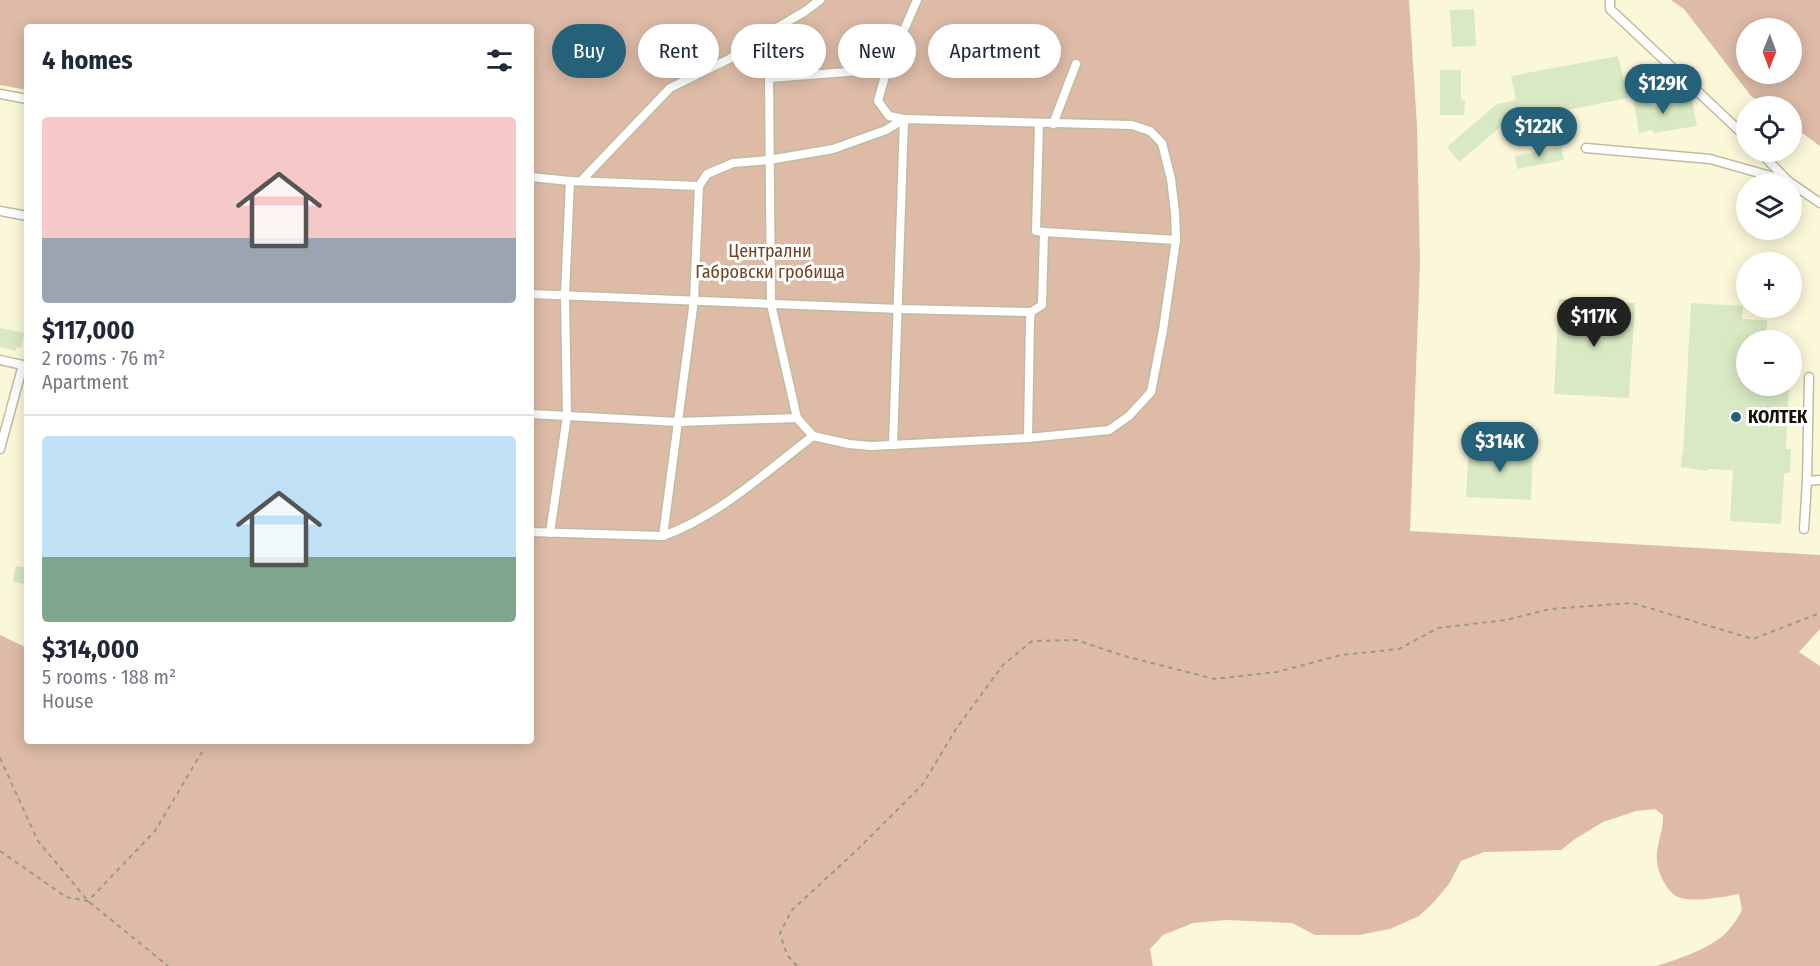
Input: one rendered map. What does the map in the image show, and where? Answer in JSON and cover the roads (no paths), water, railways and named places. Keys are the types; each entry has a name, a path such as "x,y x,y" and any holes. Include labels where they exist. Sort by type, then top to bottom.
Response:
{"lane":[{"path":"784,24 820,0"},
{"path":"907,24 917,0"},
{"path":"1610,0 1610,9 1736,128"},
{"path":"581,181 670,88 731,58"},
{"path":"1053,124 1076,64"},
{"path":"770,78 771,304 797,418 813,436 849,444 893,445 1028,438 1109,430 1129,417 1151,392 1176,240 1171,179 1162,143 1150,131 1132,125 904,119 889,116 878,101 884,78"},
{"path":"0,94 24,98"},
{"path":"663,536 694,300 699,186 707,174 733,163 769,160 833,149 886,130 904,119"},
{"path":"893,445 904,119"},
{"path":"1039,124 1036,231 1176,240"},
{"path":"1586,148 1710,159 1763,174"},
{"path":"1770,162 1781,174"},
{"path":"534,177 699,186"},
{"path":"550,533 567,416 565,295 570,181"},
{"path":"1802,191 1820,203"},
{"path":"0,211 24,215"},
{"path":"534,294 1031,312 1042,305 1044,232"},
{"path":"1028,438 1031,312"},
{"path":"0,360 24,365"},
{"path":"0,449 24,368"},
{"path":"1804,529 1809,377"},
{"path":"534,414 678,422 797,418"},
{"path":"534,532 663,536 681,530 709,514 813,436"},
{"path":"1807,481 1820,480"}],"place":[{"name":"КОЛТЕК","path":"1736,417"}],"park label":[{"name":"Централни Габровски гробища","path":"770,261"}]}
